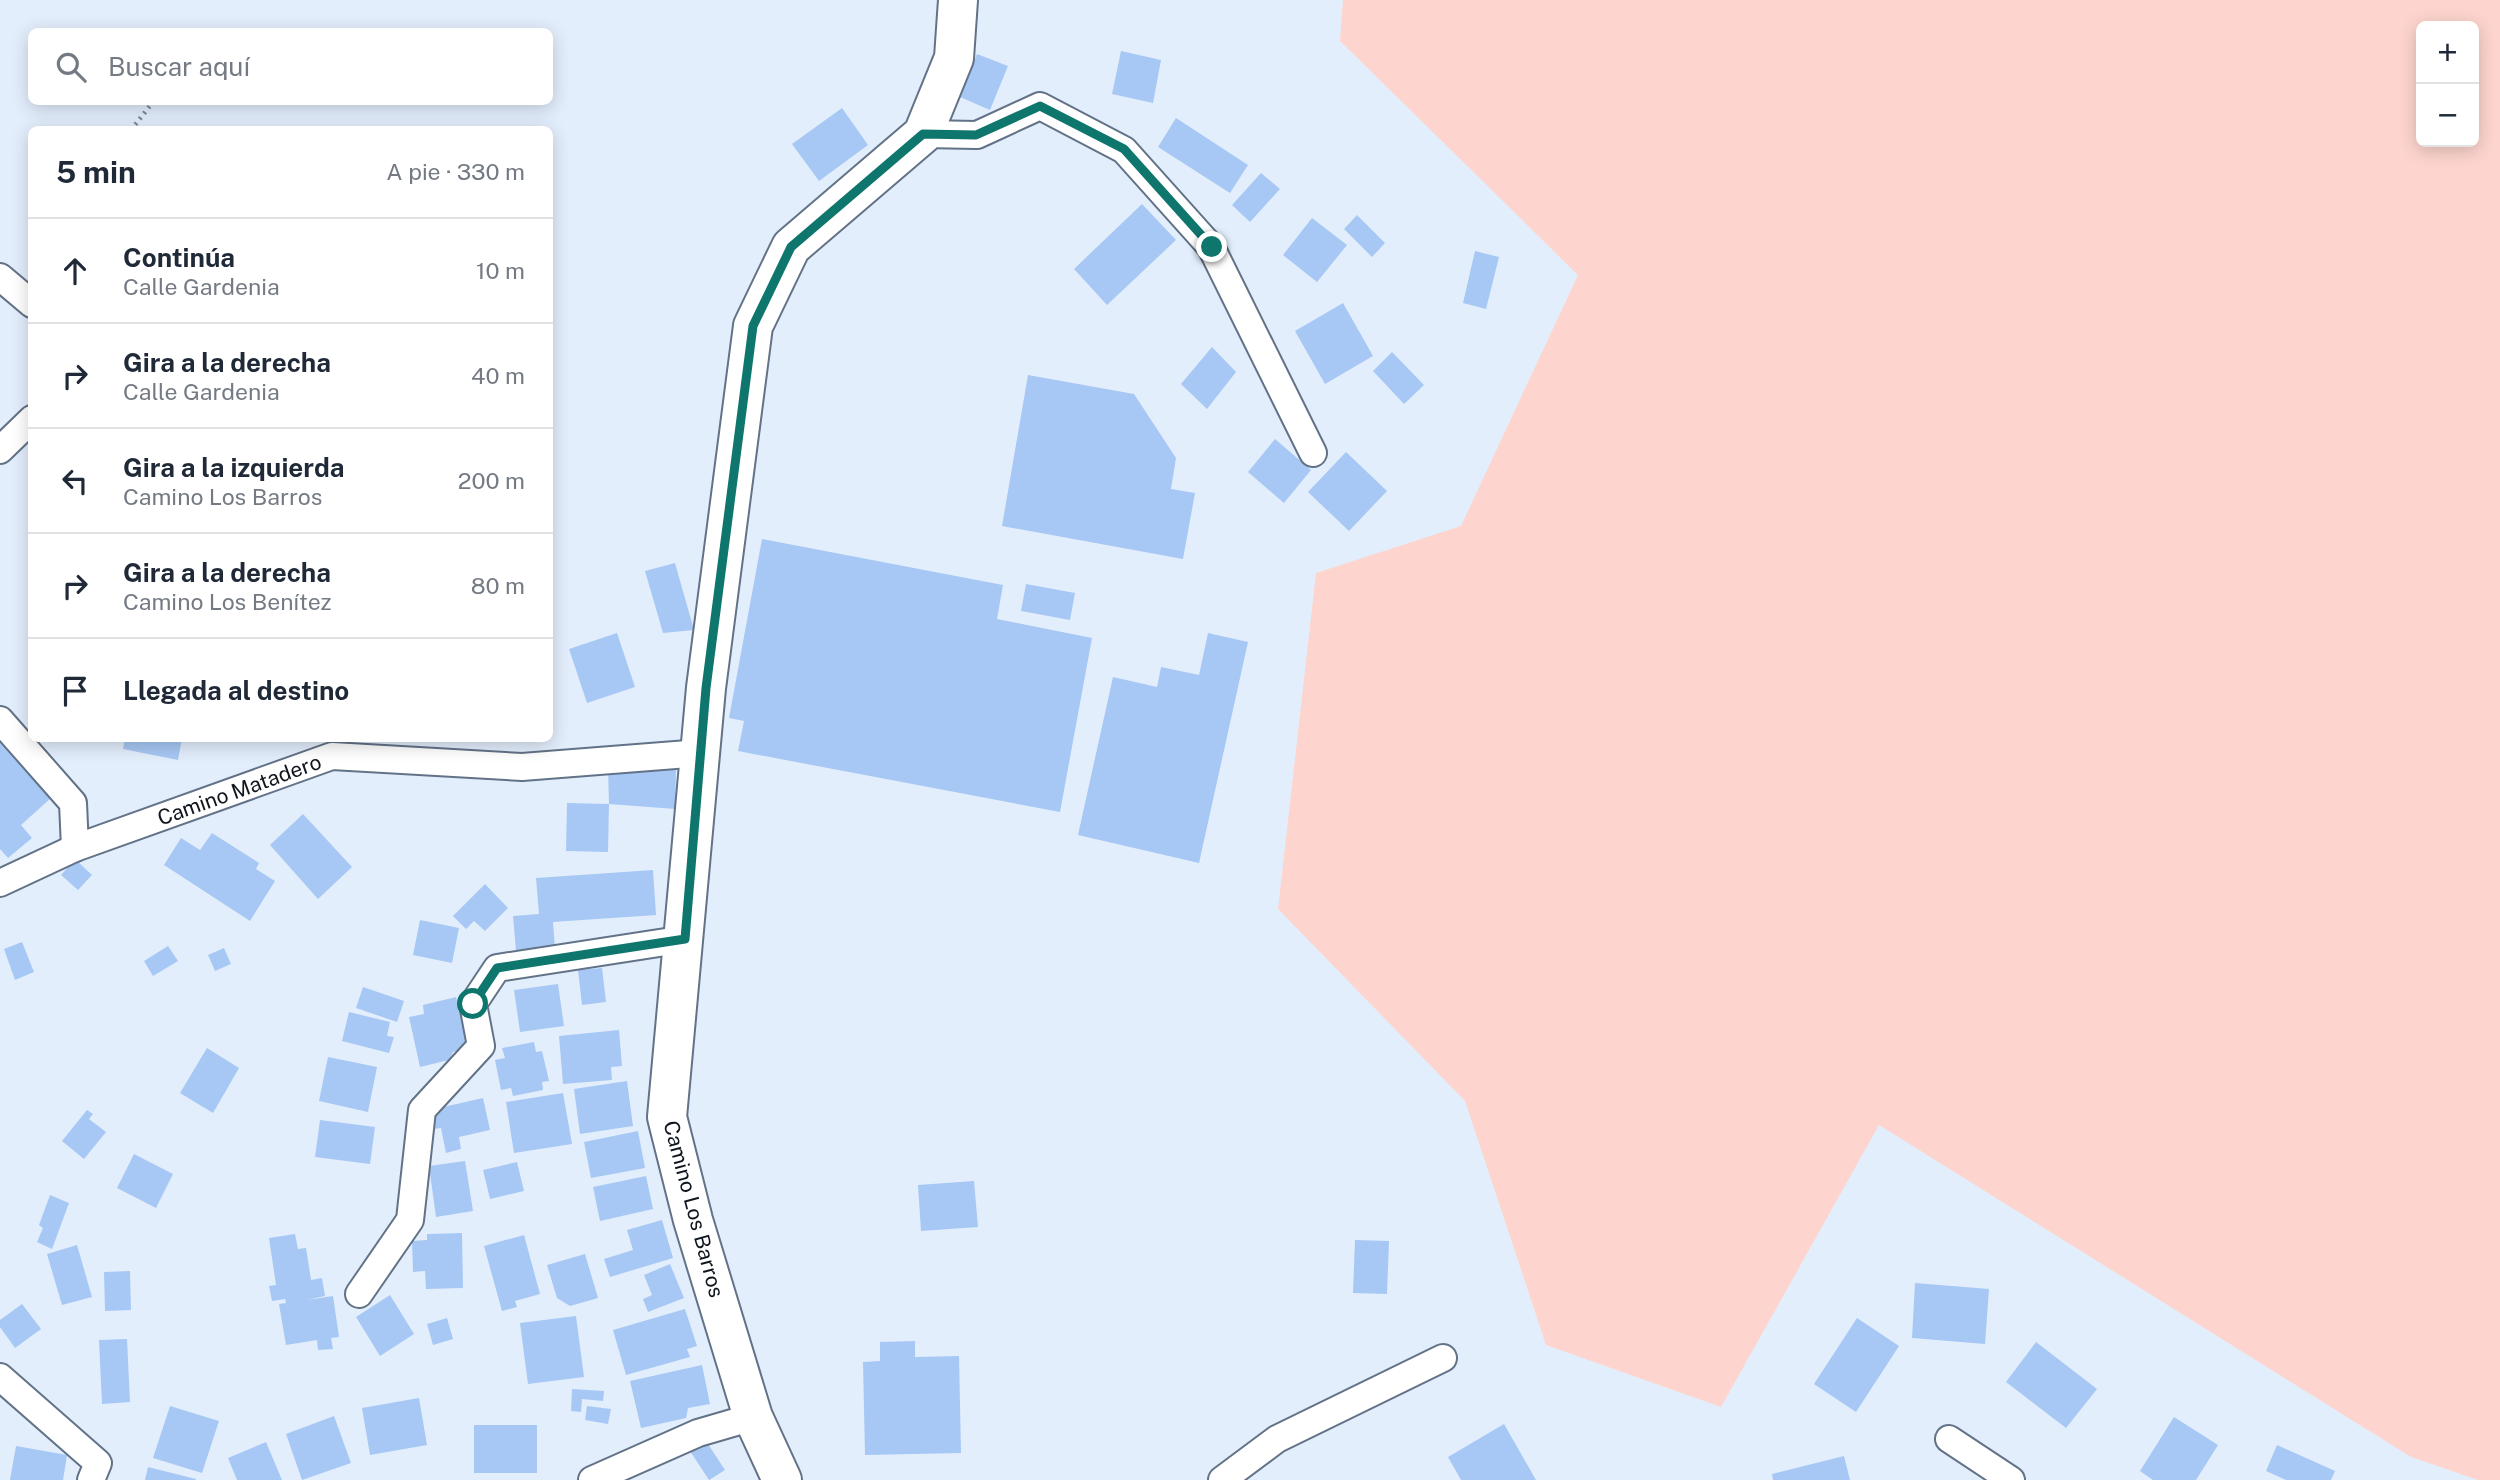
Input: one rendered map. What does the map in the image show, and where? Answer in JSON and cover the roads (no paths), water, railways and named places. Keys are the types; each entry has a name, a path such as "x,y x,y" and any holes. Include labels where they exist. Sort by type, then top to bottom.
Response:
{"street":[{"name":"Camino Los Barros","path":"782,1480 753,1417 693,1220 667,1117 706,688 753,326 791,247 923,134 954,58 958,0"},
{"path":"923,134 976,135 1040,106 1124,149 1212,247 1313,453"},
{"path":"0,276 28,300"},
{"path":"0,450 28,423"},
{"path":"0,720 73,803 75,848"},
{"name":"Camino Matadero","path":"0,883 75,848 332,756 522,767 701,752"},
{"path":"359,1294 410,1220 422,1110 481,1046 473,1004 497,968 685,939"},
{"path":"1222,1480 1277,1439 1443,1358"},
{"path":"0,1377 95,1471"},
{"path":"592,1480 698,1433 753,1417"},
{"path":"1949,1440 2011,1480"}]}
